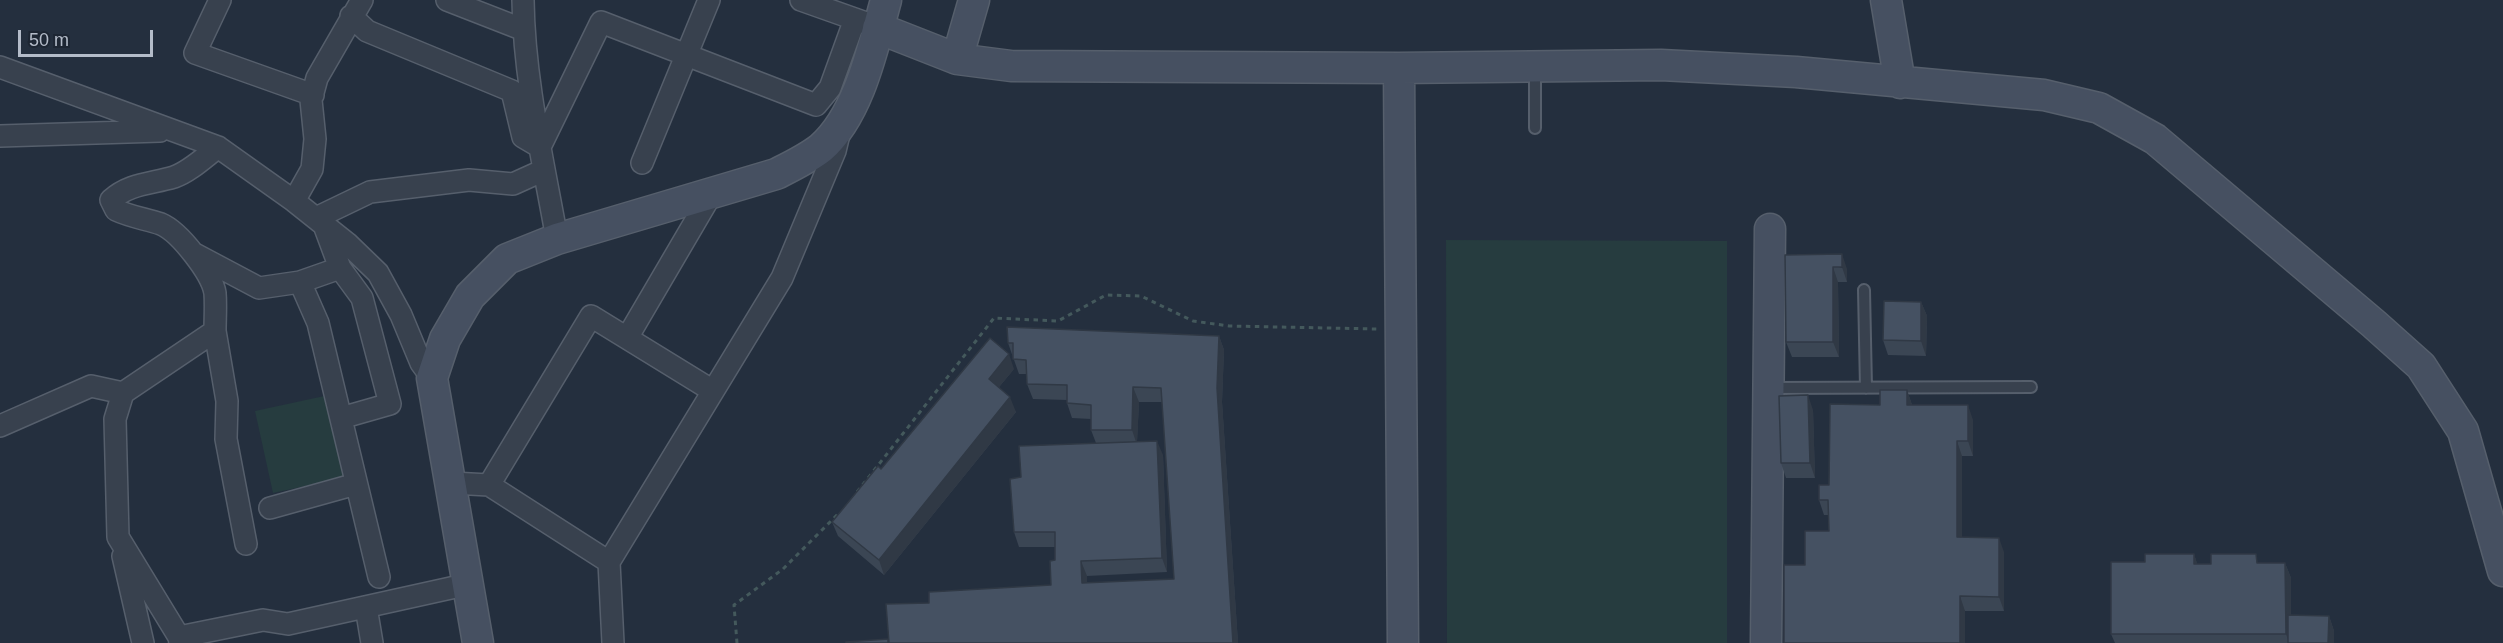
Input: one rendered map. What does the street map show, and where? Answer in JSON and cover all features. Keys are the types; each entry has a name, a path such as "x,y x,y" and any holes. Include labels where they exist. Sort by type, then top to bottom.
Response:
{"street":[{"path":"220,0 195,53 313,95"},
{"path":"447,0 524,30"},
{"path":"523,0 524,30 540,147 557,239"},
{"path":"642,163 708,0"},
{"path":"801,0 873,16 957,59 1011,66 1399,68 1661,65 1796,72 2044,95 2099,108 2155,139 2421,366 2463,431 2503,571"},
{"path":"957,59 974,0"},
{"path":"1886,0 1900,83"},
{"path":"294,201 312,169 315,139 313,95 317,78 356,8"},
{"path":"356,8 367,31 512,91 523,137 540,147"},
{"path":"540,147 601,22 816,105 830,88 873,16"},
{"path":"432,378 445,339 470,296 507,259 557,239 776,174 802,161 821,147 840,126 857,93 873,16"},
{"path":"0,67 218,147 348,243 378,273 401,315 421,363 432,378 478,643"},
{"path":"1399,68 1403,643"},
{"path":"614,643 609,562 782,278 835,151 840,126"},
{"path":"0,136 172,131"},
{"path":"218,147 176,176 137,184 121,191 111,200 116,210 131,217 161,224 179,235 193,252 215,291 215,331 227,401 226,439 246,544"},
{"path":"320,222 370,192 469,180 513,184 544,170"},
{"path":"627,338 712,193"},
{"path":"320,222 340,268 362,298 390,404 341,418"},
{"path":"1766,643 1770,230"},
{"path":"193,252 259,288 300,282 340,268"},
{"path":"300,282 318,323 379,577"},
{"path":"489,486 591,316 713,391"},
{"path":"143,643 118,537 115,419 123,393 215,331"},
{"path":"0,426 91,386 123,393"},
{"path":"452,483 489,486 609,562"},
{"path":"270,508 357,484"},
{"path":"118,537 180,640 263,620 288,624 469,584"},
{"path":"366,607 372,643"}],"lane":[{"path":"1535,67 1535,128"},
{"path":"1864,290 1866,388"},
{"path":"1769,388 2031,387"}],"path":[{"path":"856,493 994,318 1058,321 1106,295 1141,296 1193,321 1229,326 1400,329"},
{"path":"737,643 734,605 783,569 841,512"}],"green space":[{"path":"1446,240 1727,241 1727,643 1447,643"},
{"path":"329,395 347,477 273,493 255,411"}],"building":[{"path":"1842,254 1842,267 1833,267 1833,342 1786,342 1785,255"},
{"path":"1884,301 1921,302 1921,341 1883,340"},
{"path":"1007,327 1219,336 1217,388 1233,643 889,643 886,604 929,603 929,592 1051,585 1050,561 1055,560 1055,532 1014,532 1010,479 1021,477 1019,446 1157,441 1162,558 1081,561 1082,583 1174,579 1161,388 1133,387 1132,430 1091,430 1091,405 1067,403 1067,385 1027,384 1026,360 1013,359 1013,343 1008,343"},
{"path":"990,338 1009,354 989,379 1010,397 879,560 832,522 878,466 881,469"},
{"path":"1880,390 1907,390 1907,405 1968,405 1968,441 1957,441 1957,537 1999,538 1999,597 1960,596 1960,643 1784,643 1784,565 1805,565 1805,531 1829,531 1828,500 1819,500 1819,485 1829,485 1830,404 1880,405"},
{"path":"1808,395 1810,463 1781,463 1779,396"},
{"path":"2145,554 2194,554 2194,564 2211,564 2211,554 2256,554 2257,563 2285,563 2286,634 2111,634 2111,562 2145,562"},
{"path":"2288,615 2329,616 2328,643 2288,643"},
{"path":"888,639 888,643 846,643 846,642"}]}
